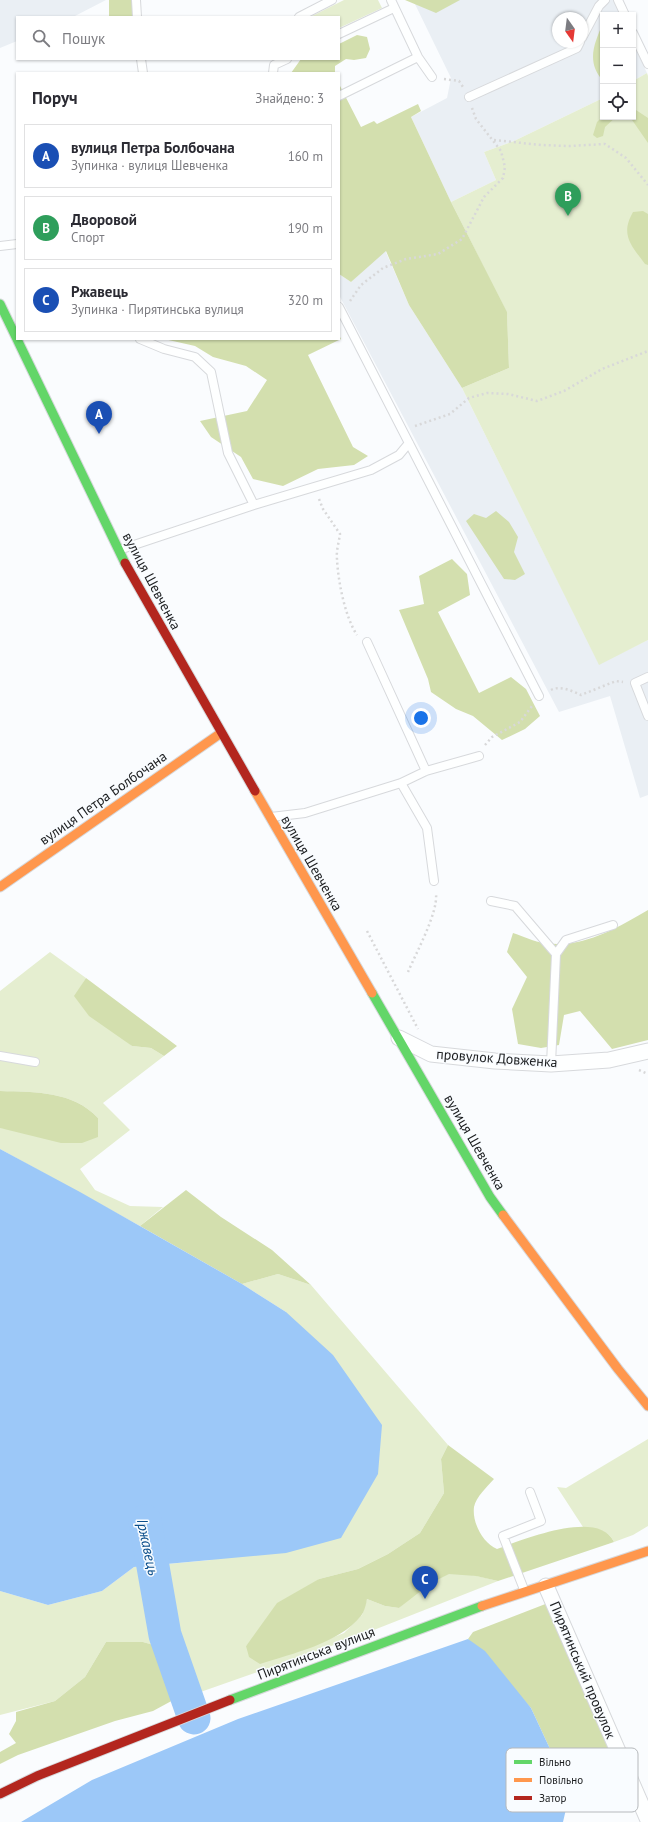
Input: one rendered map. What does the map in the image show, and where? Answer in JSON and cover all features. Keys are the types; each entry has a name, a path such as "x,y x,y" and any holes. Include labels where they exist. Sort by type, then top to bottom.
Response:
{"street":[{"name":"вулиця Шевченка","path":"0,304 16,337"},
{"name":"вулиця Шевченка","path":"17,340 118,550 144,600 490,1197 618,1369 648,1406"},
{"name":"вулиця Петра Болбочана","path":"0,887 221,733"},
{"name":"провулок Довженка","path":"398,1037 431,1054 494,1061 551,1064 609,1060 648,1051"},
{"name":"Пирятинська вулиця","path":"0,1794 37,1776 167,1725 462,1613 648,1551"},
{"name":"Пирятинський провулок","path":"546,1586 617,1748"},
{"name":"Пирятинський провулок","path":"638,1797 648,1820"}],"lane":[{"path":"136,0 137,16"},
{"path":"301,16 332,0"},
{"path":"588,27 599,6 605,0"},
{"path":"618,0 624,12"},
{"path":"340,33 393,4 418,57 432,77"},
{"path":"636,39 648,64"},
{"path":"469,97 577,48"},
{"path":"340,96 418,57"},
{"path":"141,60 143,72"},
{"path":"273,72 274,65 285,60"},
{"path":"0,246 16,244"},
{"path":"340,310 540,696"},
{"path":"142,340 164,349 195,357 211,372 228,453 254,505"},
{"path":"118,550 314,486 335,482 371,470 399,455 409,442"},
{"path":"367,642 426,771"},
{"path":"648,677 635,683 648,716"},
{"path":"269,818 305,813 401,783 426,771 479,756"},
{"path":"401,783 427,828 434,881"},
{"path":"491,901 515,906 556,954"},
{"path":"551,1064 556,954 566,940 613,925"},
{"path":"0,1056 35,1062"},
{"path":"525,1593 504,1536 541,1521 530,1492"}],"path":[{"path":"340,307 351,300 361,285 382,268 406,259 438,254 462,239 484,197 503,178 505,167 501,151 476,119 469,97 459,81 432,77"},
{"path":"493,140 541,146 605,144 626,158 648,184"},
{"path":"403,430 450,414 468,398 487,394 508,394 537,401 564,391 602,369 648,351"},
{"path":"314,486 324,509 340,534 337,558 344,604 356,634 367,642"},
{"path":"479,756 480,752 492,737 520,722 540,696 555,688 568,689 581,695 616,681 635,683"},
{"path":"408,972 432,916 436,900 434,881"},
{"path":"367,931 431,1054"}],"shaded area":[{"path":"0,0 106,0 75,16 16,16 16,41 0,48"},
{"path":"413,0 613,0 619,12 600,12 600,99 514,141 484,152 496,180 451,202 411,117 447,98 451,78"},
{"path":"636,50 647,73 636,79"},
{"path":"385,250 409,305 462,388 599,664 648,640 648,795 640,798 610,696 559,712 340,297 340,275 351,282"}],"green space":[{"path":"109,0 133,0 132,16 109,16"},
{"path":"344,0 378,0 382,8 340,28 340,16 312,16"},
{"path":"405,0 460,0 436,13"},
{"path":"600,30 600,77 593,60 593,53"},
{"path":"357,35 367,37 370,49 366,58 354,60 346,59 335,66 335,72 292,72 300,60 340,60 340,44"},
{"path":"647,73 648,640 599,665 462,388 509,368 507,313 451,202 496,180 484,152 514,141 600,99 600,120 636,120 636,79"},
{"path":"340,86 361,127 374,121 377,124 418,104 421,111 411,117 451,202 507,312 509,368 462,388 409,305 386,251 351,282 340,275"},
{"path":"636,110 648,118 648,143 632,120 636,120"},
{"path":"600,119 613,120 605,127 603,136 597,138 593,135 597,122"},
{"path":"643,211 648,214 648,265 645,264 635,251 627,234 627,227 633,212"},
{"path":"168,340 339,340 308,355 353,447 368,456 354,465 318,469 283,486 253,479 241,457 211,437 200,421 247,411 267,380 246,366 213,357 195,346"},
{"path":"496,511 509,522 518,537 514,552 525,574 515,580 504,579 466,521 474,514 486,518"},
{"path":"452,559 467,574 470,595 438,612 479,693 511,677 526,689 540,716 525,729 502,740 473,716 456,709 431,692 428,679 399,610 424,604 419,576"},
{"path":"648,910 648,1040 612,1049 580,1011 564,1015 559,1045 541,1048 518,1044 512,1009 527,977 507,952 513,933 541,942 559,944 572,943 599,936"},
{"path":"50,952 86,978 75,996 132,1046 151,1048 164,1056 103,1103 130,1130 80,1169 95,1190 130,1206 163,1207 140,1226 0,1149 0,1128 98,1137 98,1118 88,1109 77,1103 53,1095 0,1091 0,991"},
{"path":"86,978 177,1046 164,1056 151,1048 132,1046 89,1016 74,996"},
{"path":"0,1091 53,1095 77,1103 88,1109 98,1118 98,1137 82,1143 61,1143 0,1128"},
{"path":"186,1190 221,1217 272,1250 311,1285 278,1274 242,1284 140,1226"},
{"path":"278,1274 311,1285 448,1445 441,1459 444,1493 420,1533 388,1554 358,1569 319,1579 259,1630 246,1646 282,1656 302,1650 344,1633 362,1615 367,1599 385,1606 399,1608 435,1579 448,1574 466,1574 498,1581 351,1639 192,1695 177,1652 143,1642 106,1642 85,1677 55,1701 0,1715 0,1591 48,1605 102,1591 134,1567 211,1560 286,1312 242,1284"},
{"path":"648,1439 648,1526 633,1535 614,1542 605,1532 583,1527 557,1487 566,1488"},
{"path":"448,1445 494,1479 479,1496 475,1503 474,1513 477,1526 483,1537 497,1549 524,1539 559,1529 577,1527 593,1527 606,1532 614,1542 498,1581 476,1576 449,1574 431,1583 399,1608 385,1606 367,1599 361,1616 351,1626 328,1641 260,1664 249,1657 246,1646 277,1603 319,1579 358,1569 388,1554 420,1533 444,1493 441,1459"},
{"path":"548,1603 613,1748 550,1748 531,1708 468,1639 473,1632"},
{"path":"106,1642 143,1642 164,1648 177,1698 153,1711 115,1721 18,1755 0,1764 0,1752 16,1743 9,1734 16,1721 16,1712 55,1701 85,1677"}],"water":[{"path":"0,1149 80,1192 242,1284 286,1312 333,1355 382,1425 378,1474 341,1538 286,1553 134,1567 102,1591 48,1605 0,1591"},
{"path":"468,1639 485,1651 531,1708 550,1748 506,1748 506,1812 565,1812 563,1822 21,1822 92,1780 238,1719"}],"waterway":[{"name":"Іржавець","path":"145,1521 165,1635 194,1718"}],"traffic: fast":[{"path":"0,304 16,337"},
{"path":"17,340 125,563"},
{"path":"372,993 490,1197 503,1215"},
{"path":"230,1700 482,1606"}],"traffic: slow":[{"path":"0,887 221,733"},
{"path":"255,791 372,993"},
{"path":"503,1215 618,1369 648,1406"},
{"path":"482,1606 648,1551"}],"traffic: jam":[{"path":"125,563 255,791"},
{"path":"0,1794 37,1776 230,1700"}],"place":[{"name":"Дворовой","path":"568,216"},
{"name":"вулиця Петра Болбочана","path":"99,434"},
{"name":"Ржавець","path":"425,1599"}]}
